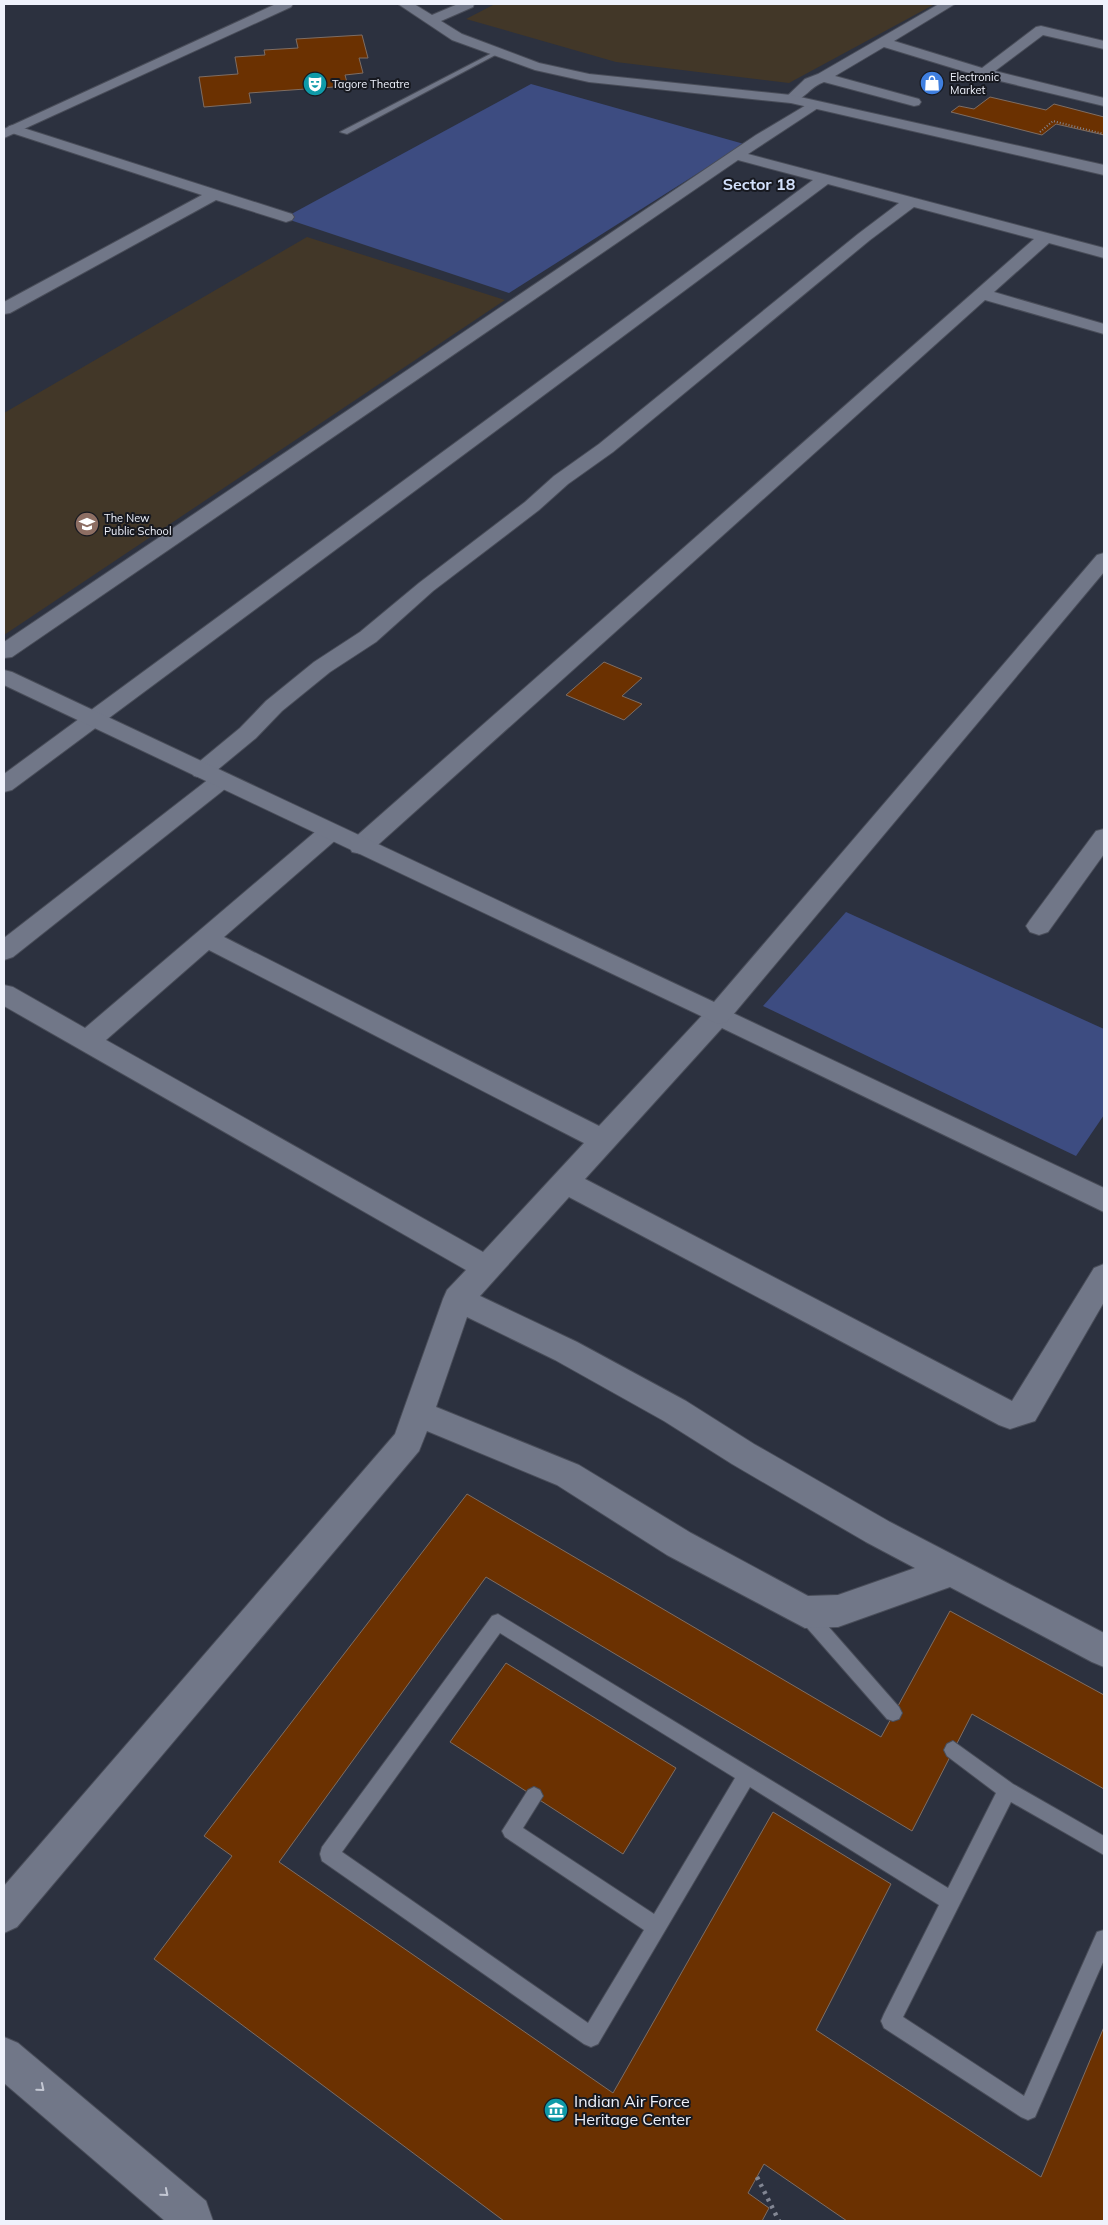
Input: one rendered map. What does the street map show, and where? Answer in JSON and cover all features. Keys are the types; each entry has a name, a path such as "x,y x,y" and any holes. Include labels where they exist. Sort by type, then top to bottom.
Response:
{"street":[{"path":"9,132 286,4"},
{"path":"411,8 448,4"},
{"path":"431,20 468,4"},
{"path":"791,99 810,82 823,77 948,4"},
{"path":"411,8 457,37 535,66 589,78 791,99 1104,170"},
{"path":"984,73 1041,30 1104,45"},
{"path":"883,42 984,73 1101,97"},
{"path":"823,77 914,102"},
{"path":"4,652 736,155 813,105"},
{"path":"9,132 286,217"},
{"path":"736,155 1104,253"},
{"path":"4,785 825,179"},
{"path":"4,309 216,194"},
{"path":"4,951 212,776 248,733 274,706 322,667 368,637 426,587 532,506 561,480 606,448 864,237 911,202"},
{"path":"361,846 1045,238"},
{"path":"981,294 1104,329"},
{"path":"4,1914 408,1441 458,1299 485,1267 718,1015 1104,559"},
{"path":"4,677 718,1015 1104,1202"},
{"path":"87,1041 330,832"},
{"path":"1039,926 1104,837"},
{"path":"206,938 602,1140"},
{"path":"4,994 485,1267"},
{"path":"564,1181 1010,1415 1024,1411 1104,1276"},
{"path":"458,1299 566,1351 951,1571 1104,1651"},
{"path":"417,1413 568,1475 680,1544 805,1612 838,1611 951,1571"},
{"path":"4,2057 194,2219"}],"lane":[{"path":"344,132 498,52"},
{"path":"805,1612 894,1713"},
{"path":"747,1775 591,2037 329,1854 498,1622 747,1775 951,1901"},
{"path":"953,1750 1007,1790 1104,1846"},
{"path":"1007,1790 891,2021 1028,2110 1104,1939"},
{"path":"534,1796 511,1831 656,1926"}],"path":[{"path":"1040,132 1053,121 1104,134"},
{"path":"756,2177 779,2221"}],"shaded area":[{"path":"495,4 935,4 789,83 616,62 466,19"},
{"path":"531,84 744,144 509,293 284,218"},
{"name":"The New Public School","path":"307,237 505,300 4,635 4,413"},
{"path":"846,912 1104,1029 1104,1115 1076,1156 763,1006"}],"building":[{"path":"362,35 368,58 359,58 363,73 345,75 348,86 249,93 251,103 204,107 199,77 238,74 235,57 265,55 264,50 298,48 296,39"},
{"path":"990,97 1046,110 1054,104 1104,117 1104,135 1056,124 1042,135 951,112 959,106 974,109"},
{"path":"604,662 642,678 622,696 642,704 624,720 566,695"},
{"path":"467,1494 881,1737 950,1611 1104,1695 1104,1789 972,1714 912,1831 486,1577 279,1862 613,2093 773,1812 891,1884 816,2030 1041,2177 1104,2027 1104,2221 847,2221 764,2164 748,2193 769,2208 762,2221 504,2221 154,1959 232,1856 204,1836"},
{"path":"506,1663 676,1768 623,1854 450,1742"}],"place":[{"name":"Electronic Market","path":"932,83"},
{"name":"Tagore Theatre","path":"315,84"},
{"name":"The New Public School","path":"87,524"},
{"name":"Indian Air Force Heritage Center","path":"556,2110"}],"district":[{"name":"Sector 18","path":"759,184"}]}
